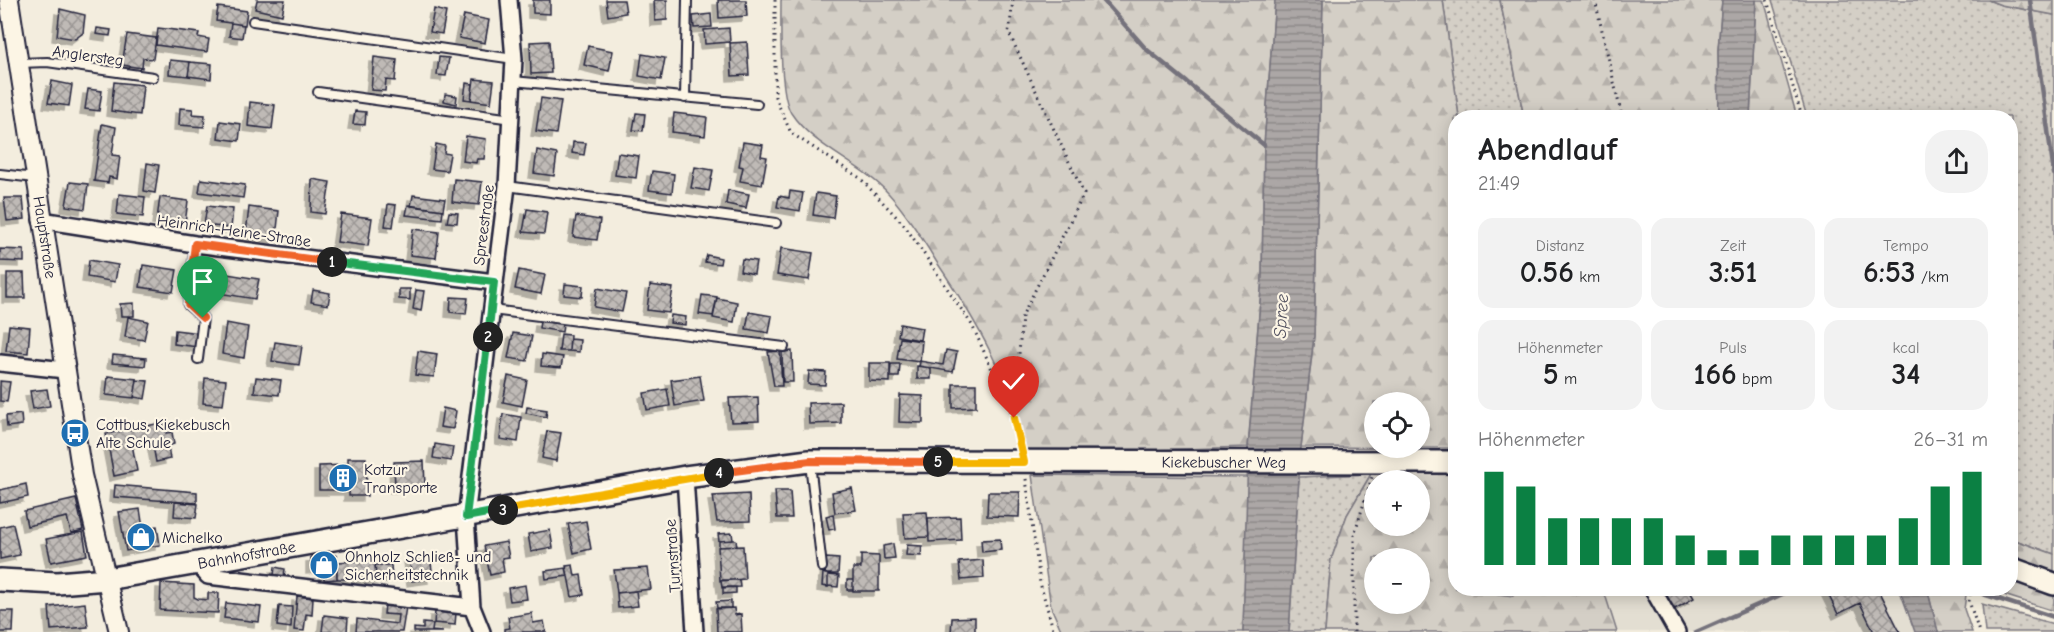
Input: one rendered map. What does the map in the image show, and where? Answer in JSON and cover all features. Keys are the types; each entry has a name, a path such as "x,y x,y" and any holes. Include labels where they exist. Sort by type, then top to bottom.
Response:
{"main road":[{"name":"Bahnhofstraße","path":"0,580 57,583 107,579 685,477 810,461 992,462"},
{"name":"Kiekebuscher Weg","path":"992,462 1448,462"},
{"path":"2018,571 2054,584"}],"street":[{"name":"Hauptstraße","path":"9,0 82,476 107,579"},
{"name":"Spreestraße","path":"482,632 472,607 466,517 507,186 514,59 509,0"},
{"name":"Heinrich-Heine-Straße","path":"41,220 195,244 494,282"},
{"path":"0,363 65,370"},
{"name":"Turnstraße","path":"685,477 695,632"},
{"path":"196,562 208,576 472,607"},
{"path":"107,579 119,632"},
{"path":"1657,596 1677,632"}],"lane":[{"path":"685,98 687,0"},
{"path":"253,21 514,59"},
{"name":"Anglersteg","path":"18,63 47,62 153,77"},
{"path":"513,81 757,104"},
{"path":"318,92 512,119"},
{"path":"0,174 35,178"},
{"path":"507,186 776,223"},
{"path":"195,244 188,304 203,318 198,359"},
{"path":"492,310 784,347"},
{"path":"810,461 822,567"}],"path":[{"path":"775,0 775,97 791,133 860,178 905,226 972,326 1014,418 1024,462 1040,583 1054,632"},
{"path":"1013,0 1009,33 1084,194 1022,316 1014,418"},
{"path":"1594,0 1620,110"},
{"path":"1767,0 1800,110"},
{"path":"1354,632 1354,535 1377,461"},
{"path":"1970,596 1969,601 1979,632"}],"shaded area":[{"path":"1606,596 1902,596 1915,632 1617,632"}],"green space":[{"path":"781,0 1275,0 1264,145 1262,278 1248,447 1027,454 1012,402 991,353 965,306 914,226 878,183 812,136 791,113 784,90"},
{"path":"1323,0 1443,0 1458,110 1448,110 1448,448 1430,448 1430,392 1364,392 1364,447 1301,447 1314,336"},
{"path":"1443,0 1500,0 1523,110 1458,110"},
{"path":"1500,0 1722,0 1718,50 1719,110 1523,110"},
{"path":"1756,0 1764,0 1795,110 1750,110"},
{"path":"1772,0 1988,0 2001,5 2054,15 2054,554 2018,541 2018,110 1805,110"},
{"path":"1988,0 2054,0 2054,15 2001,5"},
{"path":"1448,472 1448,596 1606,596 1617,632 1325,632 1331,560 1347,515 1364,486 1364,536 1430,536 1430,473"},
{"path":"1364,474 1364,486 1347,515 1331,560 1325,632 1289,632 1299,477"},
{"path":"1032,475 1248,477 1243,632 1062,632 1051,607"},
{"path":"2018,541 2054,554 2054,573 2018,559"},
{"path":"2018,579 2054,591 2054,611 2007,596 2018,596"},
{"path":"1929,596 1966,596 1964,609 1972,632 1938,632"},
{"path":"1982,604 2054,624 2054,632 1985,632"}],"water":[{"name":"Spree","path":"1275,0 1323,0 1314,336 1301,447 1289,632 1243,632 1248,449 1262,278 1264,145"},
{"path":"1722,0 1756,0 1750,110 1719,110 1718,50"},
{"path":"1902,596 1929,596 1938,632 1915,632"}],"building":[{"path":"257,0 285,0 282,15 255,9"},
{"path":"533,0 550,0 550,14 533,13"},
{"path":"606,0 624,0 626,13 608,16"},
{"path":"654,0 667,0 667,20 655,21"},
{"path":"718,0 746,0 747,16 719,18"},
{"path":"218,7 247,11 245,25 216,21"},
{"path":"60,9 85,15 83,33 75,39 57,36"},
{"path":"434,9 446,12 442,34 430,32"},
{"path":"711,14 712,27 694,28 693,16"},
{"path":"464,15 489,20 485,43 459,38"},
{"path":"231,23 244,25 242,38 229,36"},
{"path":"97,28 111,30 110,36 96,34"},
{"path":"158,28 199,33 198,37 209,39 207,52 156,45"},
{"path":"729,28 730,42 705,44 704,30"},
{"path":"127,34 156,38 153,59 143,58 142,68 122,65"},
{"path":"549,41 551,73 531,74 530,42"},
{"path":"747,42 749,75 732,76 730,43"},
{"path":"588,46 613,51 609,71 584,65"},
{"path":"642,54 665,58 661,80 639,76"},
{"path":"374,57 397,60 395,81 386,80 385,91 371,90"},
{"path":"439,57 449,58 446,76 437,75"},
{"path":"170,60 190,62 188,76 169,74"},
{"path":"190,62 212,64 211,79 188,76"},
{"path":"474,79 494,81 491,103 471,100"},
{"path":"52,81 72,85 69,106 48,103"},
{"path":"114,82 143,85 140,115 111,111"},
{"path":"466,83 473,84 471,100 464,99"},
{"path":"88,89 102,91 99,111 85,109"},
{"path":"445,94 457,96 456,104 444,101"},
{"path":"541,98 561,101 556,134 536,131"},
{"path":"250,102 275,105 272,129 248,126"},
{"path":"180,108 193,109 192,114 205,115 204,127 179,125"},
{"path":"355,111 366,112 365,125 353,124"},
{"path":"636,113 645,114 643,131 633,130"},
{"path":"674,113 707,117 705,136 672,132"},
{"path":"220,121 241,124 239,141 218,138"},
{"path":"102,124 116,127 112,155 120,156 117,179 109,177 108,183 94,181"},
{"path":"466,136 486,139 484,159 477,159 476,163 463,161"},
{"path":"573,142 586,143 584,155 572,153"},
{"path":"743,142 763,145 761,156 767,157 762,185 740,181 743,167 739,166"},
{"path":"436,144 445,146 444,153 450,154 447,171 432,169"},
{"path":"537,150 557,154 554,176 534,173"},
{"path":"618,153 639,156 636,178 615,175"},
{"path":"147,163 159,165 155,193 144,191"},
{"path":"695,167 713,170 709,191 691,188"},
{"path":"652,171 674,174 672,193 649,190"},
{"path":"201,179 245,185 243,198 199,192"},
{"path":"312,179 330,182 325,214 311,212"},
{"path":"454,179 482,182 479,205 452,202"},
{"path":"70,182 88,184 85,209 66,206"},
{"path":"728,190 749,194 746,208 726,204"},
{"path":"790,191 803,193 800,211 777,207 779,196 789,198"},
{"path":"816,193 836,196 833,218 813,215"},
{"path":"119,194 145,197 143,217 117,214"},
{"path":"413,195 445,199 443,210 411,206"},
{"path":"160,197 188,201 185,223 157,219"},
{"path":"4,198 23,198 25,219 7,221"},
{"path":"388,204 396,205 393,227 385,226"},
{"path":"408,205 443,210 442,219 406,215"},
{"path":"207,206 233,209 231,228 204,225"},
{"path":"249,207 279,211 276,238 246,234"},
{"path":"527,209 547,212 544,234 523,232"},
{"path":"449,212 458,213 457,223 447,222"},
{"path":"341,214 372,218 368,246 337,242"},
{"path":"576,216 600,220 597,240 573,237"},
{"path":"413,229 439,232 436,258 410,255"},
{"path":"781,248 813,253 809,280 777,275"},
{"path":"0,249 24,250 24,262 0,261"},
{"path":"707,255 721,258 720,264 705,262"},
{"path":"742,259 756,261 754,274 740,271"},
{"path":"89,260 118,265 115,282 87,277"},
{"path":"143,265 177,270 173,292 140,287"},
{"path":"519,270 545,275 541,294 515,289"},
{"path":"7,273 24,273 25,298 7,298"},
{"path":"221,273 259,279 255,299 218,293"},
{"path":"565,284 583,286 582,297 564,295"},
{"path":"650,285 673,288 669,313 647,310"},
{"path":"597,288 626,293 622,312 594,307"},
{"path":"399,289 410,289 410,300 399,299"},
{"path":"313,290 330,293 328,305 311,302"},
{"path":"416,290 424,291 421,311 413,309"},
{"path":"702,295 717,297 713,316 699,314"},
{"path":"451,297 468,298 466,314 450,312"},
{"path":"717,298 737,302 734,322 713,318"},
{"path":"134,303 134,316 121,316 120,304"},
{"path":"749,312 772,316 769,333 746,329"},
{"path":"671,315 686,317 685,325 670,323"},
{"path":"128,317 148,321 144,340 125,337"},
{"path":"540,321 563,324 562,332 539,328"},
{"path":"226,323 248,327 244,358 222,354"},
{"path":"900,324 922,328 920,340 898,336"},
{"path":"9,325 30,327 28,353 6,351"},
{"path":"175,330 200,333 198,347 174,344"},
{"path":"513,333 532,336 527,361 508,358"},
{"path":"561,334 570,335 569,351 559,351"},
{"path":"900,338 922,341 920,362 897,359"},
{"path":"570,339 580,340 579,352 569,351"},
{"path":"275,342 302,346 299,365 272,361"},
{"path":"946,350 957,352 953,372 919,366 920,361 943,365"},
{"path":"418,351 437,354 434,377 415,375"},
{"path":"780,351 782,386 774,386 768,352"},
{"path":"792,351 793,382 783,382 782,352"},
{"path":"542,354 563,357 561,368 541,366"},
{"path":"113,355 146,358 145,366 112,363"},
{"path":"869,363 890,363 890,382 869,381"},
{"path":"891,364 900,364 899,377 890,377"},
{"path":"917,366 931,368 931,379 917,379"},
{"path":"809,371 826,372 825,385 808,384"},
{"path":"108,376 137,379 134,398 106,395"},
{"path":"508,376 527,380 522,406 503,402"},
{"path":"700,376 704,401 675,406 671,380"},
{"path":"256,377 281,380 279,395 254,392"},
{"path":"205,378 226,380 223,405 203,403"},
{"path":"137,380 148,381 145,399 134,397"},
{"path":"0,381 10,382 7,402 0,401"},
{"path":"953,384 976,384 976,407 953,408"},
{"path":"47,389 50,406 33,409 30,391"},
{"path":"667,389 670,406 647,410 644,393"},
{"path":"900,395 923,396 923,423 899,422"},
{"path":"758,397 759,421 731,422 729,398"},
{"path":"841,402 841,423 809,424 808,403"},
{"path":"527,407 547,410 546,417 526,413"},
{"path":"443,408 456,411 453,429 440,427"},
{"path":"21,414 22,425 7,427 6,416"},
{"path":"503,414 521,417 518,442 500,439"},
{"path":"164,424 166,433 172,432 174,444 168,446 170,459 156,462 152,440 132,444 137,471 114,476 106,434"},
{"path":"547,431 561,433 556,461 542,458"},
{"path":"435,444 453,447 451,461 433,458"},
{"name":"Kotzur Transporte","path":"348,458 366,458 367,496 349,496 349,490 319,490 319,466 348,465"},
{"path":"424,461 425,487 395,488 394,462"},
{"path":"26,484 28,497 0,503 0,490"},
{"path":"115,485 197,492 197,503 114,497"},
{"path":"852,488 856,510 835,513 832,492"},
{"path":"775,491 790,491 792,518 777,518"},
{"path":"988,492 1020,492 1019,517 987,516"},
{"path":"749,494 750,521 717,522 713,496"},
{"path":"76,499 83,530 71,533 67,517 27,526 24,511"},
{"path":"175,502 198,504 196,518 174,516"},
{"name":"Michelko","path":"140,509 143,528 157,526 160,545 126,551 119,512"},
{"path":"927,512 929,537 905,538 903,513"},
{"path":"833,514 835,529 829,530 826,516"},
{"path":"960,517 961,540 929,542 928,518"},
{"path":"586,521 591,549 574,553 568,524"},
{"path":"13,524 20,555 0,559 0,527"},
{"path":"550,530 553,548 531,552 528,534"},
{"path":"83,532 87,555 51,562 46,539"},
{"path":"732,533 733,540 719,541 718,534"},
{"path":"1000,539 1001,550 982,552 981,540"},
{"path":"736,540 737,546 719,547 719,541"},
{"path":"506,542 509,557 502,558 504,572 490,575 484,546"},
{"path":"893,544 895,558 884,559 883,546"},
{"path":"907,545 922,546 921,556 906,555"},
{"path":"743,546 745,579 720,581 718,547"},
{"name":"Ohnholz Schließ- und Sicherheitstechnik","path":"336,555 337,579 324,580 324,568 311,569 311,557"},
{"path":"430,555 433,578 412,581 409,557"},
{"path":"861,555 879,556 879,591 853,591 853,568 861,568"},
{"path":"826,558 839,559 838,574 825,574"},
{"path":"375,560 376,579 337,579 337,562"},
{"path":"983,560 984,578 961,580 959,562"},
{"path":"375,565 391,565 392,578 376,579"},
{"path":"573,565 575,576 581,575 584,595 572,597 566,566"},
{"path":"275,567 285,569 284,577 274,575"},
{"path":"566,568 568,576 546,579 545,571"},
{"path":"648,568 651,589 617,593 614,570"},
{"path":"823,573 828,574 828,587 822,586"},
{"path":"828,575 839,576 838,587 828,586"},
{"path":"721,580 739,580 740,587 722,588"},
{"path":"847,580 853,580 853,590 847,590"},
{"path":"161,583 194,585 194,597 198,599 208,600 208,593 219,593 218,613 160,610"},
{"path":"525,585 527,599 510,601 508,588"},
{"path":"723,587 736,587 736,593 723,594"},
{"path":"636,591 638,606 618,608 617,593"},
{"path":"297,596 313,598 312,615 306,614 304,631 294,630"},
{"path":"1659,596 1693,596 1694,598 1668,613"},
{"path":"1829,596 1882,596 1900,632 1874,632 1860,603 1838,614"},
{"path":"731,601 731,608 717,608 716,602"},
{"path":"85,603 88,627 51,630 49,607"},
{"path":"226,603 261,607 259,622 224,618"},
{"path":"385,604 406,607 402,632 356,632 357,619 397,624 398,615 384,614"},
{"path":"279,606 292,607 291,628 277,626"},
{"path":"734,608 735,615 741,614 742,632 717,632 716,609"},
{"path":"0,611 14,611 13,632 0,632"},
{"path":"435,611 456,613 455,625 434,623"},
{"path":"532,613 533,623 544,621 546,632 504,632 504,629 510,628 508,617"},
{"path":"324,615 348,618 347,632 322,632"},
{"path":"975,617 975,632 951,632 952,618"},
{"path":"423,623 433,624 432,631 443,632 414,632 414,628 423,629"}],"waterway":[{"path":"1103,0 1146,49 1264,145"},
{"path":"2030,0 2054,174"},
{"path":"1696,632 1778,596"},
{"path":"1989,596 2054,617"}],"place":[{"name":"Cottbus, Kiekebusch Alte Schule","path":"75,433"},
{"name":"Kotzur Transporte","path":"343,478"},
{"name":"Michelko","path":"141,537"},
{"name":"Ohnholz Schließ- und Sicherheitstechnik","path":"324,565"}],"route":[{"path":"203,318 188,304 195,244 494,282 466,517 685,477 810,461 1024,462 1014,418"}]}
